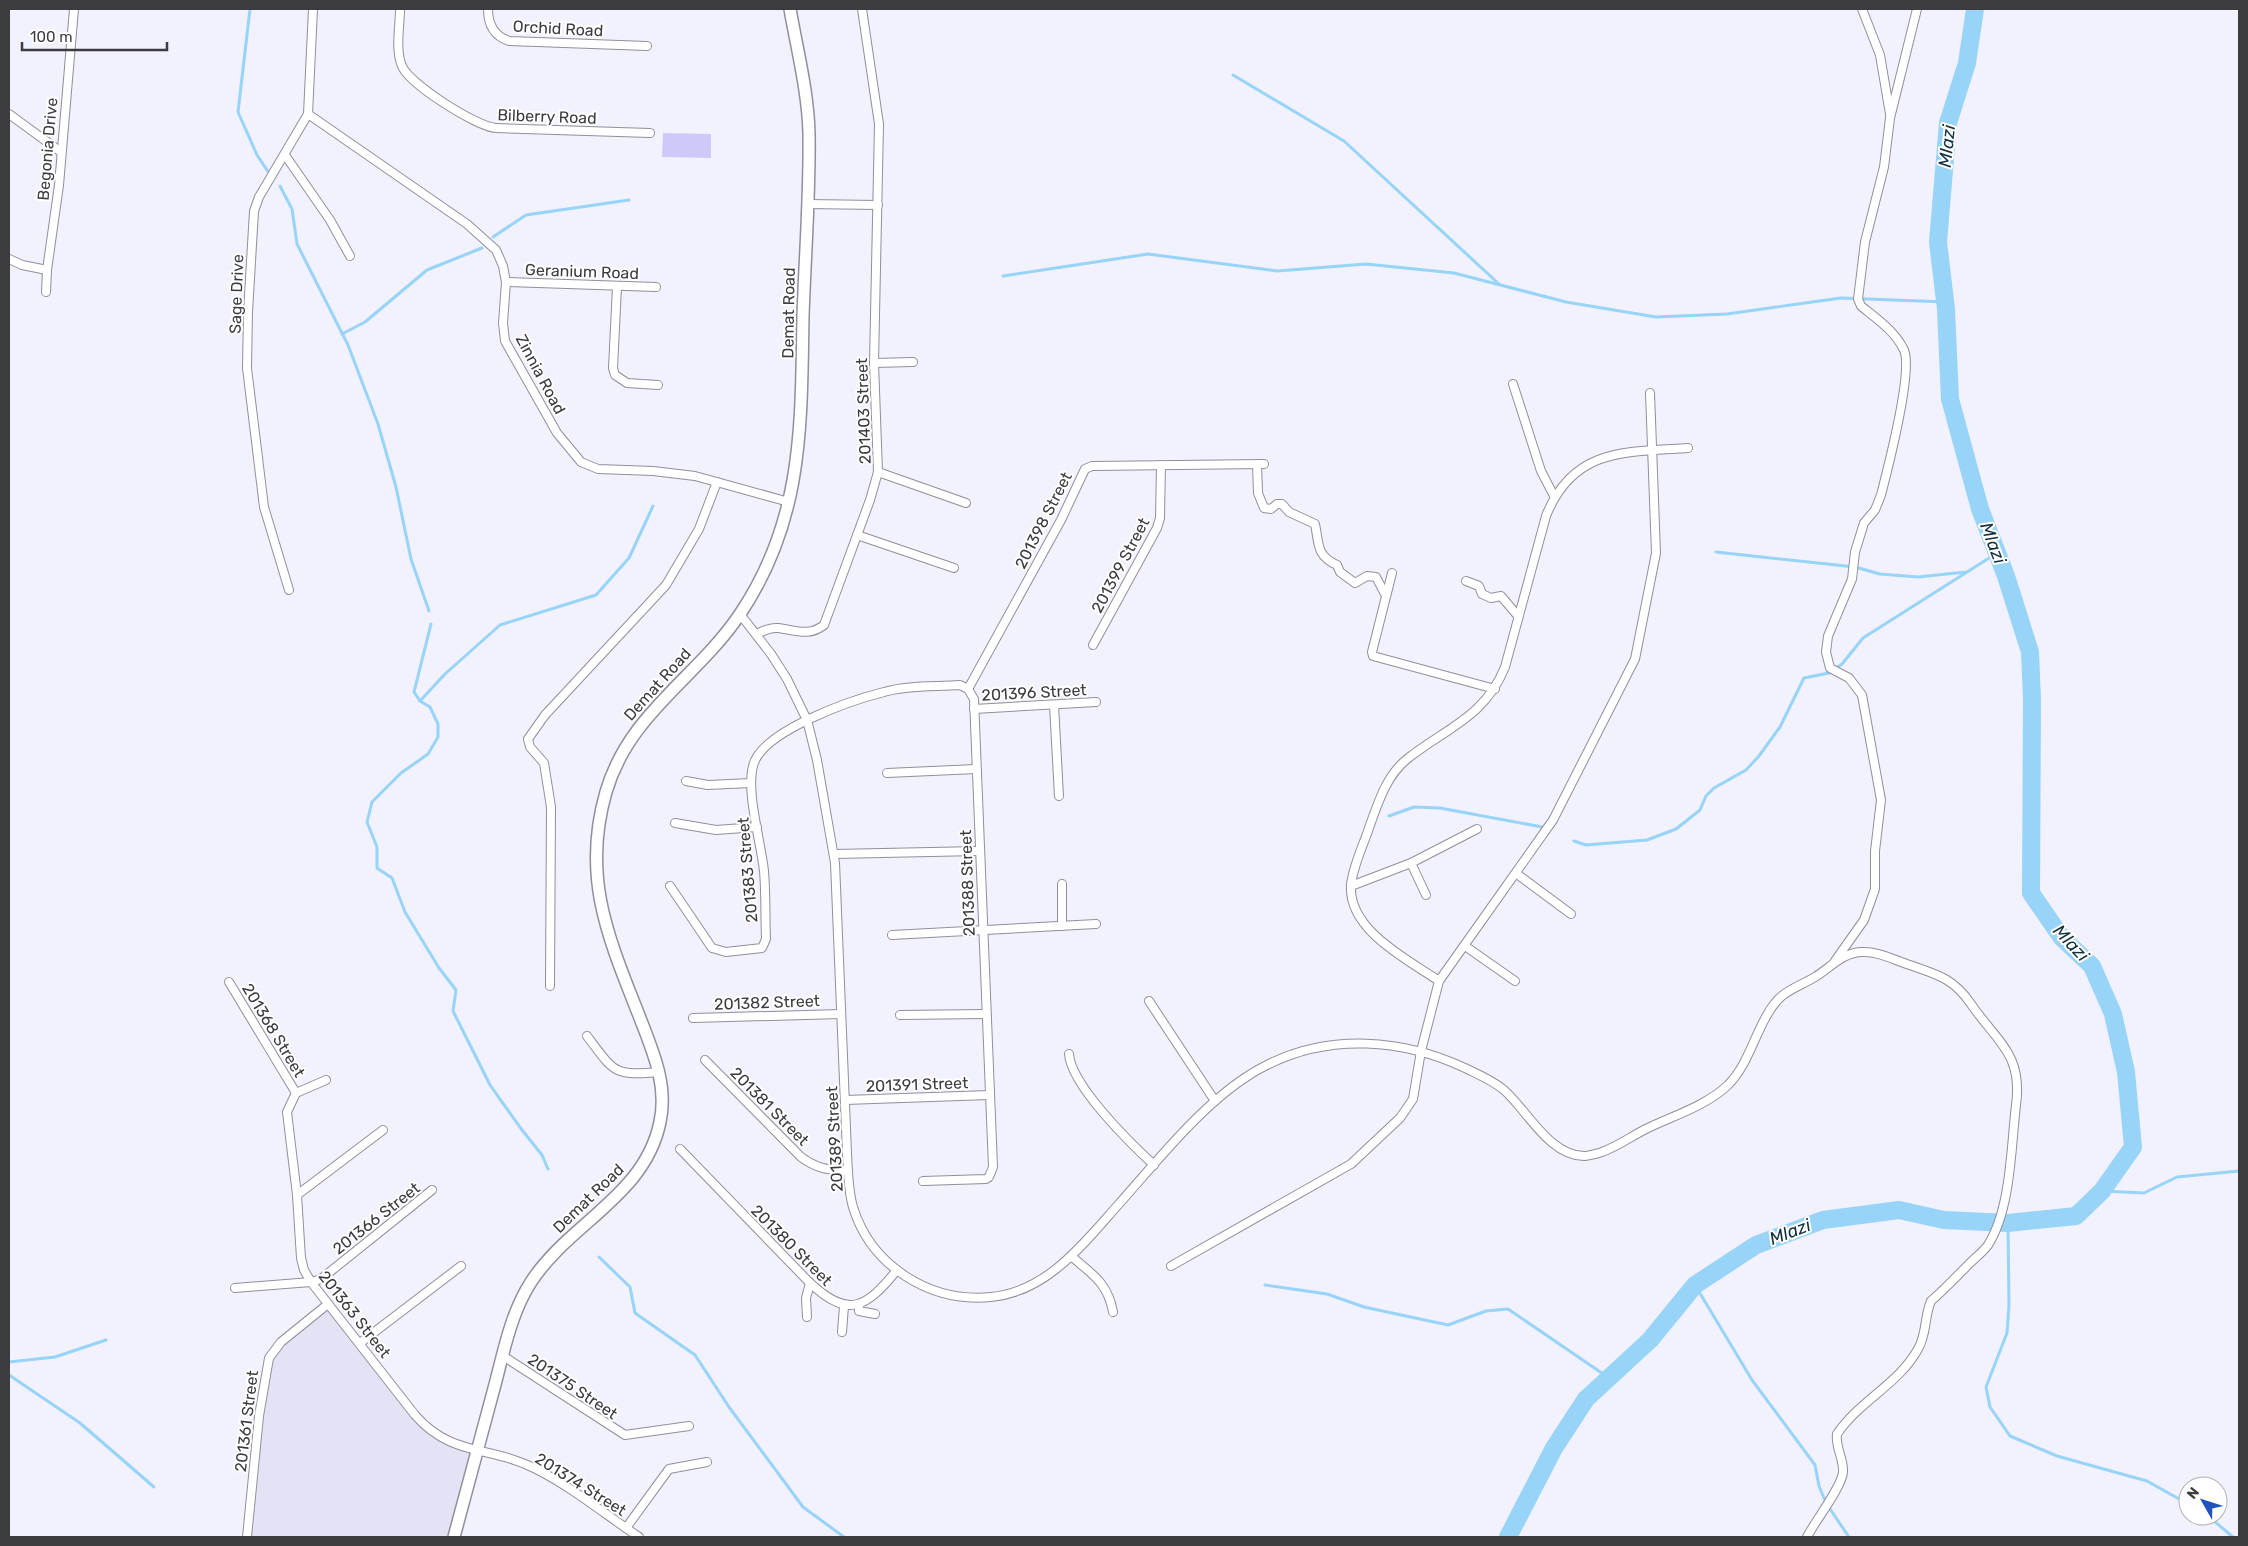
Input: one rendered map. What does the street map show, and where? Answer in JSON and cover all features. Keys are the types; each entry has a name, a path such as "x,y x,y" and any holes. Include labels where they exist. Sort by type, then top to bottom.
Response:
{"street":[{"name":"Begonia Drive","path":"46,292 47,270 59,185 74,9"},
{"name":"Sage Drive","path":"289,590 264,507 247,368 248,312 254,210 259,197 308,114 313,9"},
{"name":"Bilberry Road","path":"400,9 399,57 404,71 449,106 480,125 496,128 650,133"},
{"name":"Orchid Road","path":"488,9 491,27 502,39 509,41 648,46"},
{"name":"Demat Road","path":"454,1537 503,1356 519,1306 529,1285 559,1248 623,1190 648,1158 660,1126 662,1113 660,1072 602,914 596,853 599,821 616,765 642,723 740,614 772,554 794,485 801,426 809,131 790,9"},
{"name":"201403 Street","path":"756,634 777,628 795,632 813,631 824,624 878,472 874,363 879,124 862,9"},
{"path":"1862,9 1880,55 1890,118"},
{"path":"1833,962 1864,920 1875,889 1875,850 1881,800 1862,695 1849,678 1830,668 1826,652 1828,636 1852,579 1855,552 1864,524 1875,510 1881,495 1906,375 1905,352 1897,337 1861,306 1858,299 1864,242 1884,167 1890,118 1917,9"},
{"path":"9,114 61,152"},
{"name":"Zinnia Road","path":"308,114 467,224 496,250 503,266 506,282 503,323 506,341 557,433 576,458 598,469 672,473 717,482 789,502"},
{"path":"285,154 330,220 350,256"},
{"path":"807,204 878,206"},
{"path":"9,258 22,265 47,270"},
{"name":"Geranium Road","path":"506,282 656,287"},
{"path":"617,287 613,368 615,375 627,383 658,385"},
{"path":"874,363 913,362"},
{"path":"1513,384 1541,471 1554,496"},
{"path":"1171,1266 1262,1216 1357,1159 1400,1118 1413,1099 1420,1051 1439,981 1553,820 1635,660 1656,553 1650,393"},
{"path":"1439,981 1366,927 1354,908 1351,886 1354,870 1381,796 1396,770 1406,759 1478,709 1495,689 1505,667 1546,516 1554,496 1573,474 1602,457 1651,450 1688,448"},
{"name":"201398 Street","path":"968,689 1061,520 1085,469 1092,466 1260,464 1258,493 1264,508 1271,509 1282,504 1289,512 1315,524 1316,541 1328,561 1338,565 1340,572 1355,583 1367,576 1376,577 1386,596"},
{"name":"201399 Street","path":"1093,645 1157,528 1160,518 1161,465"},
{"path":"878,472 966,503"},
{"path":"550,986 551,807 544,763 530,747 528,739 545,715 666,585 699,529 717,482"},
{"path":"857,535 954,568"},
{"path":"1392,573 1372,652 1373,656 1495,689"},
{"path":"1466,581 1479,586 1482,594 1491,598 1501,596 1518,616"},
{"name":"201389 Street","path":"740,614 780,666 807,720 818,760 834,854 848,1171 852,1201 863,1231 880,1256 897,1270 932,1290 971,1297 991,1297 1006,1294 1039,1282 1071,1256 1215,1101 1247,1075 1267,1064 1309,1050 1350,1043 1376,1043 1420,1051 1445,1059 1490,1080 1506,1092 1552,1142 1564,1151 1586,1156 1604,1152 1670,1116 1698,1105 1726,1087 1736,1075 1768,1013 1780,997 1792,987 1813,978 1833,962"},
{"path":"807,720 884,691 960,685 968,689"},
{"name":"201388 Street","path":"923,1181 970,1180 989,1177 993,1167 974,699 968,689"},
{"name":"201396 Street","path":"974,708 1096,702"},
{"path":"1054,705 1058,796"},
{"name":"201383 Street","path":"670,886 712,948 726,952 762,948 766,939 764,872 751,783 753,764 767,743 807,720"},
{"path":"887,772 976,769"},
{"path":"686,781 708,785 751,783"},
{"path":"675,823 716,830 758,826"},
{"path":"1351,886 1411,862 1477,829"},
{"path":"834,854 979,851"},
{"path":"1411,862 1426,895"},
{"path":"1516,874 1571,914"},
{"path":"1062,884 1062,926"},
{"path":"892,934 1096,924"},
{"path":"1465,946 1515,981"},
{"path":"1807,1537 1843,1474 1836,1440 1838,1434 1906,1368 1923,1340 1927,1311 1931,1301 1988,1246 1999,1223 2007,1180 2017,1102 2017,1075 2013,1061 2005,1047 1953,982 1935,973 1885,956 1866,952 1852,954 1833,962"},
{"name":"201368 Street","path":"229,982 296,1093"},
{"path":"1149,1001 1215,1101"},
{"name":"201382 Street","path":"693,1018 841,1014"},
{"path":"900,1015 986,1014"},
{"path":"587,1036 610,1067 617,1072 630,1075 660,1072"},
{"path":"1069,1054 1072,1069 1115,1128 1154,1165"},
{"name":"201381 Street","path":"705,1060 801,1157 813,1166 824,1170 848,1171"},
{"path":"296,1093 326,1080"},
{"name":"201363 Street","path":"296,1093 287,1112 297,1195 301,1258 304,1270 328,1304 425,1426 440,1438 477,1451"},
{"name":"201391 Street","path":"845,1100 989,1096"},
{"path":"297,1195 383,1130"},
{"name":"201380 Street","path":"680,1149 810,1283 824,1296 844,1306"},
{"name":"201366 Street","path":"311,1282 321,1279 432,1190"},
{"path":"1071,1256 1104,1284 1108,1291 1113,1312"},
{"path":"360,1343 461,1266"},
{"path":"842,1332 844,1306 859,1304 871,1297 884,1286 897,1270"},
{"path":"235,1288 311,1282"},
{"path":"807,1317 806,1298 810,1283"},
{"name":"201361 Street","path":"247,1537 259,1416 269,1358 281,1342 328,1304"},
{"path":"859,1304 859,1311 874,1314"},
{"name":"201375 Street","path":"503,1356 625,1435 689,1426"},
{"name":"201374 Street","path":"477,1451 535,1468 639,1537"},
{"path":"626,1528 665,1472 673,1467 707,1462"}],"shaded area":[{"path":"663,133 711,134 711,158 662,157"},
{"path":"328,1304 424,1426 477,1452 454,1537 248,1537 259,1416 274,1350"}],"waterway":[{"path":"250,9 238,112 257,155 269,173"},
{"name":"Mlazi","path":"1508,1537 1554,1448 1586,1399 1650,1340 1695,1285 1756,1245 1823,1220 1899,1210 1944,1220 2008,1223 2076,1216 2102,1191 2133,1147 2126,1072 2113,1014 2092,966 2062,938 2031,893 2032,700 2030,652 2006,576 1980,509 1950,399 1946,309 1938,242 1948,123 1967,63 1975,9"},
{"path":"1233,75 1344,141 1499,284"},
{"path":"280,186 292,209 297,244 348,345 378,424 396,487 411,559 429,611"},
{"path":"493,237 526,215 629,200"},
{"path":"342,334 365,322 427,270 482,248"},
{"path":"1003,276 1148,254 1277,271 1366,264 1454,273 1566,302 1656,317 1727,314 1841,298 1946,302"},
{"path":"420,701 445,674 500,625 596,595 629,558 653,506"},
{"path":"1716,552 1855,567 1880,574 1918,577 1966,572"},
{"path":"1574,841 1586,845 1647,840 1676,829 1700,810 1706,796 1714,788 1746,770 1759,756 1780,727 1804,678 1829,673 1842,664 1863,638 1997,553"},
{"path":"431,624 414,692 420,701 430,707 438,724 438,737 428,754 401,773 372,802 367,822 377,847 377,868 392,878 405,912 439,968 456,990 453,1011 490,1085 542,1155 548,1169"},
{"path":"1389,816 1414,807 1440,808 1542,827"},
{"path":"2102,1191 2144,1193 2177,1177 2239,1171"},
{"path":"2008,1223 2009,1306 2007,1333 1986,1387 1990,1407 2010,1436 2057,1456 2147,1481 2178,1498"},
{"path":"599,1257 630,1287 635,1313 695,1355 729,1407 803,1507 844,1537"},
{"path":"1265,1285 1327,1294 1364,1307 1448,1325 1486,1311 1508,1309 1609,1378"},
{"path":"1695,1285 1752,1380 1815,1465 1819,1486 1826,1503 1849,1537"},
{"path":"9,1362 55,1357 106,1340"},
{"path":"9,1375 80,1423 154,1487"},
{"path":"2220,1526 2233,1537"}]}
